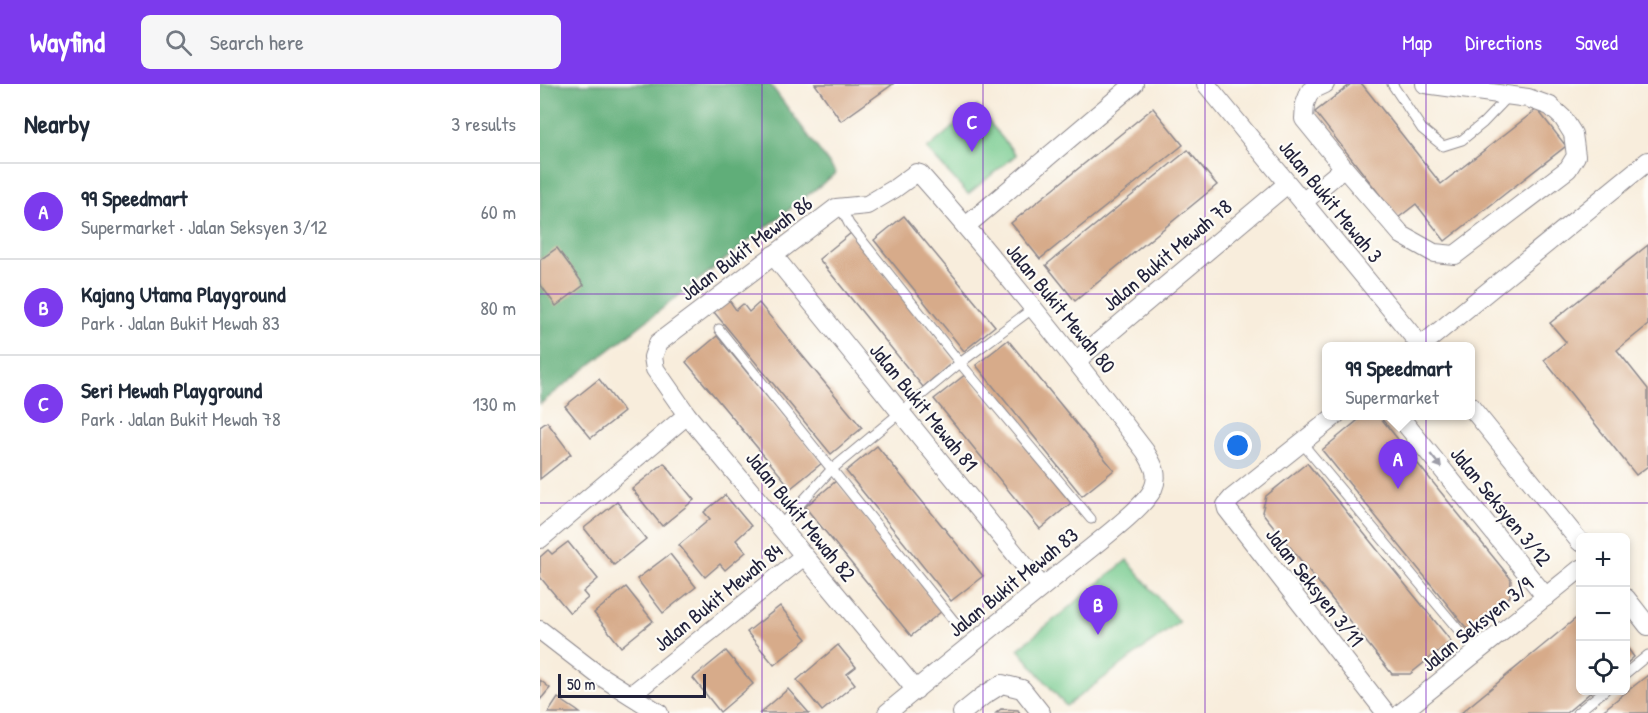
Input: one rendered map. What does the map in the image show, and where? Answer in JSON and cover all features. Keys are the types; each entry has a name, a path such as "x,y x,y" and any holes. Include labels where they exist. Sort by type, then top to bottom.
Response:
{"street":[{"path":"966,226 1134,84"},
{"name":"Jalan Bukit Mewah 3","path":"1206,84 1418,342"},
{"path":"1325,84 1310,91 1305,104 1304,119 1402,235 1434,254 1455,255 1568,169 1576,156 1573,134 1563,118 1550,106 1528,98 1425,84"},
{"path":"1426,342 1648,161"},
{"path":"1303,202 1344,168"},
{"name":"Jalan Bukit Mewah 86","path":"655,369 653,357 658,343 773,255 840,206 867,205 914,174 920,174"},
{"name":"Jalan Bukit Mewah 80","path":"920,174 966,226 1076,361 1153,464 1156,477"},
{"name":"Jalan Bukit Mewah 78","path":"1076,361 1287,184"},
{"name":"Jalan Bukit Mewah 81","path":"773,255 1042,587"},
{"name":"Jalan Bukit Mewah 82","path":"655,369 687,415 916,690"},
{"path":"1475,412 1576,536"},
{"path":"540,539 687,415"},
{"path":"1301,442 1330,420"},
{"name":"Jalan Seksyen 3/12","path":"1402,420 1546,597"},
{"name":"Jalan Seksyen 3/11","path":"1301,442 1228,502 1226,505 1228,512 1386,713"},
{"name":"Jalan Bukit Mewah 83","path":"887,713 1147,499 1154,487 1156,477"},
{"name":"Jalan Bukit Mewah 84","path":"631,695 804,556"},
{"name":"Jalan Seksyen 3/9","path":"1401,713 1576,573"},
{"path":"1630,603 1648,626"},
{"path":"540,630 597,674 659,713"},
{"path":"962,713 1002,684 1022,689 1041,713"}],"lane":[{"path":"1392,84 1422,129 1443,146 1462,140 1483,123 1509,96"},
{"path":"840,206 849,224 960,363 1091,519"},
{"path":"787,518 831,470 960,363 1032,309"},
{"path":"719,329 958,626"},
{"path":"1301,442 1477,652"},
{"path":"1630,670 1648,655"},
{"path":"1577,713 1599,695"}],"green space":[{"path":"540,84 770,84 836,173 540,404"},
{"path":"977,107 1016,155 968,194 927,149"},
{"path":"1127,560 1179,622 1066,706 1018,649"}],"building":[{"path":"815,84 893,84 841,121"},
{"path":"1351,84 1362,84 1441,184 1537,109 1566,146 1445,241 1416,204 1398,218 1315,112"},
{"path":"1153,108 1183,145 1040,259 1011,223"},
{"path":"1188,150 1217,185 1075,301 1046,265"},
{"path":"904,216 995,326 964,351 874,240"},
{"path":"851,233 954,361 923,387 819,259"},
{"path":"1648,245 1648,325 1617,350 1648,389 1648,466 1636,475 1544,360 1566,342 1550,323"},
{"path":"557,248 584,285 556,306 540,284 540,260"},
{"path":"729,300 736,310 743,304 749,312 759,303 862,428 831,454 714,312"},
{"path":"717,336 822,463 791,488 686,362"},
{"path":"1008,340 1114,470 1082,496 976,365"},
{"path":"966,374 1071,503 1040,529 934,399"},
{"path":"599,379 624,412 591,438 565,406"},
{"path":"1358,420 1382,420 1511,579 1510,596 1468,630 1322,450"},
{"path":"547,422 571,454 540,479 540,427"},
{"path":"877,446 983,576 951,601 846,471"},
{"path":"664,463 694,500 662,526 632,489"},
{"path":"1307,463 1451,641 1410,674 1392,674 1262,512 1266,496"},
{"path":"836,481 942,611 911,636 805,507"},
{"path":"725,495 751,526 736,540 746,552 725,570 720,564 705,577 679,545 710,519 704,512"},
{"path":"617,502 646,539 614,565 584,528"},
{"path":"568,542 598,579 583,592 588,598 570,613 540,577 540,557 548,550 552,554"},
{"path":"670,554 696,587 663,613 637,579"},
{"path":"626,587 653,621 621,647 594,613"},
{"path":"780,606 807,639 774,665 747,632"},
{"path":"1576,618 1576,695 1587,695 1566,713 1461,713"},
{"path":"838,645 856,667 847,674 855,684 822,711 797,680"},
{"path":"726,651 753,684 720,712 693,678"},
{"path":"1648,675 1648,713 1600,713 1622,695 1630,695 1630,689"},
{"path":"540,680 550,688 540,700"},
{"path":"788,689 809,713 760,713 773,702"},
{"path":"558,698 576,710 580,713 548,713"},
{"path":"1001,709 1018,710 1020,713 996,713"}],"place":[{"name":"Seri Mewah Playground","path":"972,152"},
{"name":"99 Speedmart","path":"1398,489"},
{"name":"Kajang Utama Playground","path":"1098,635"}]}
